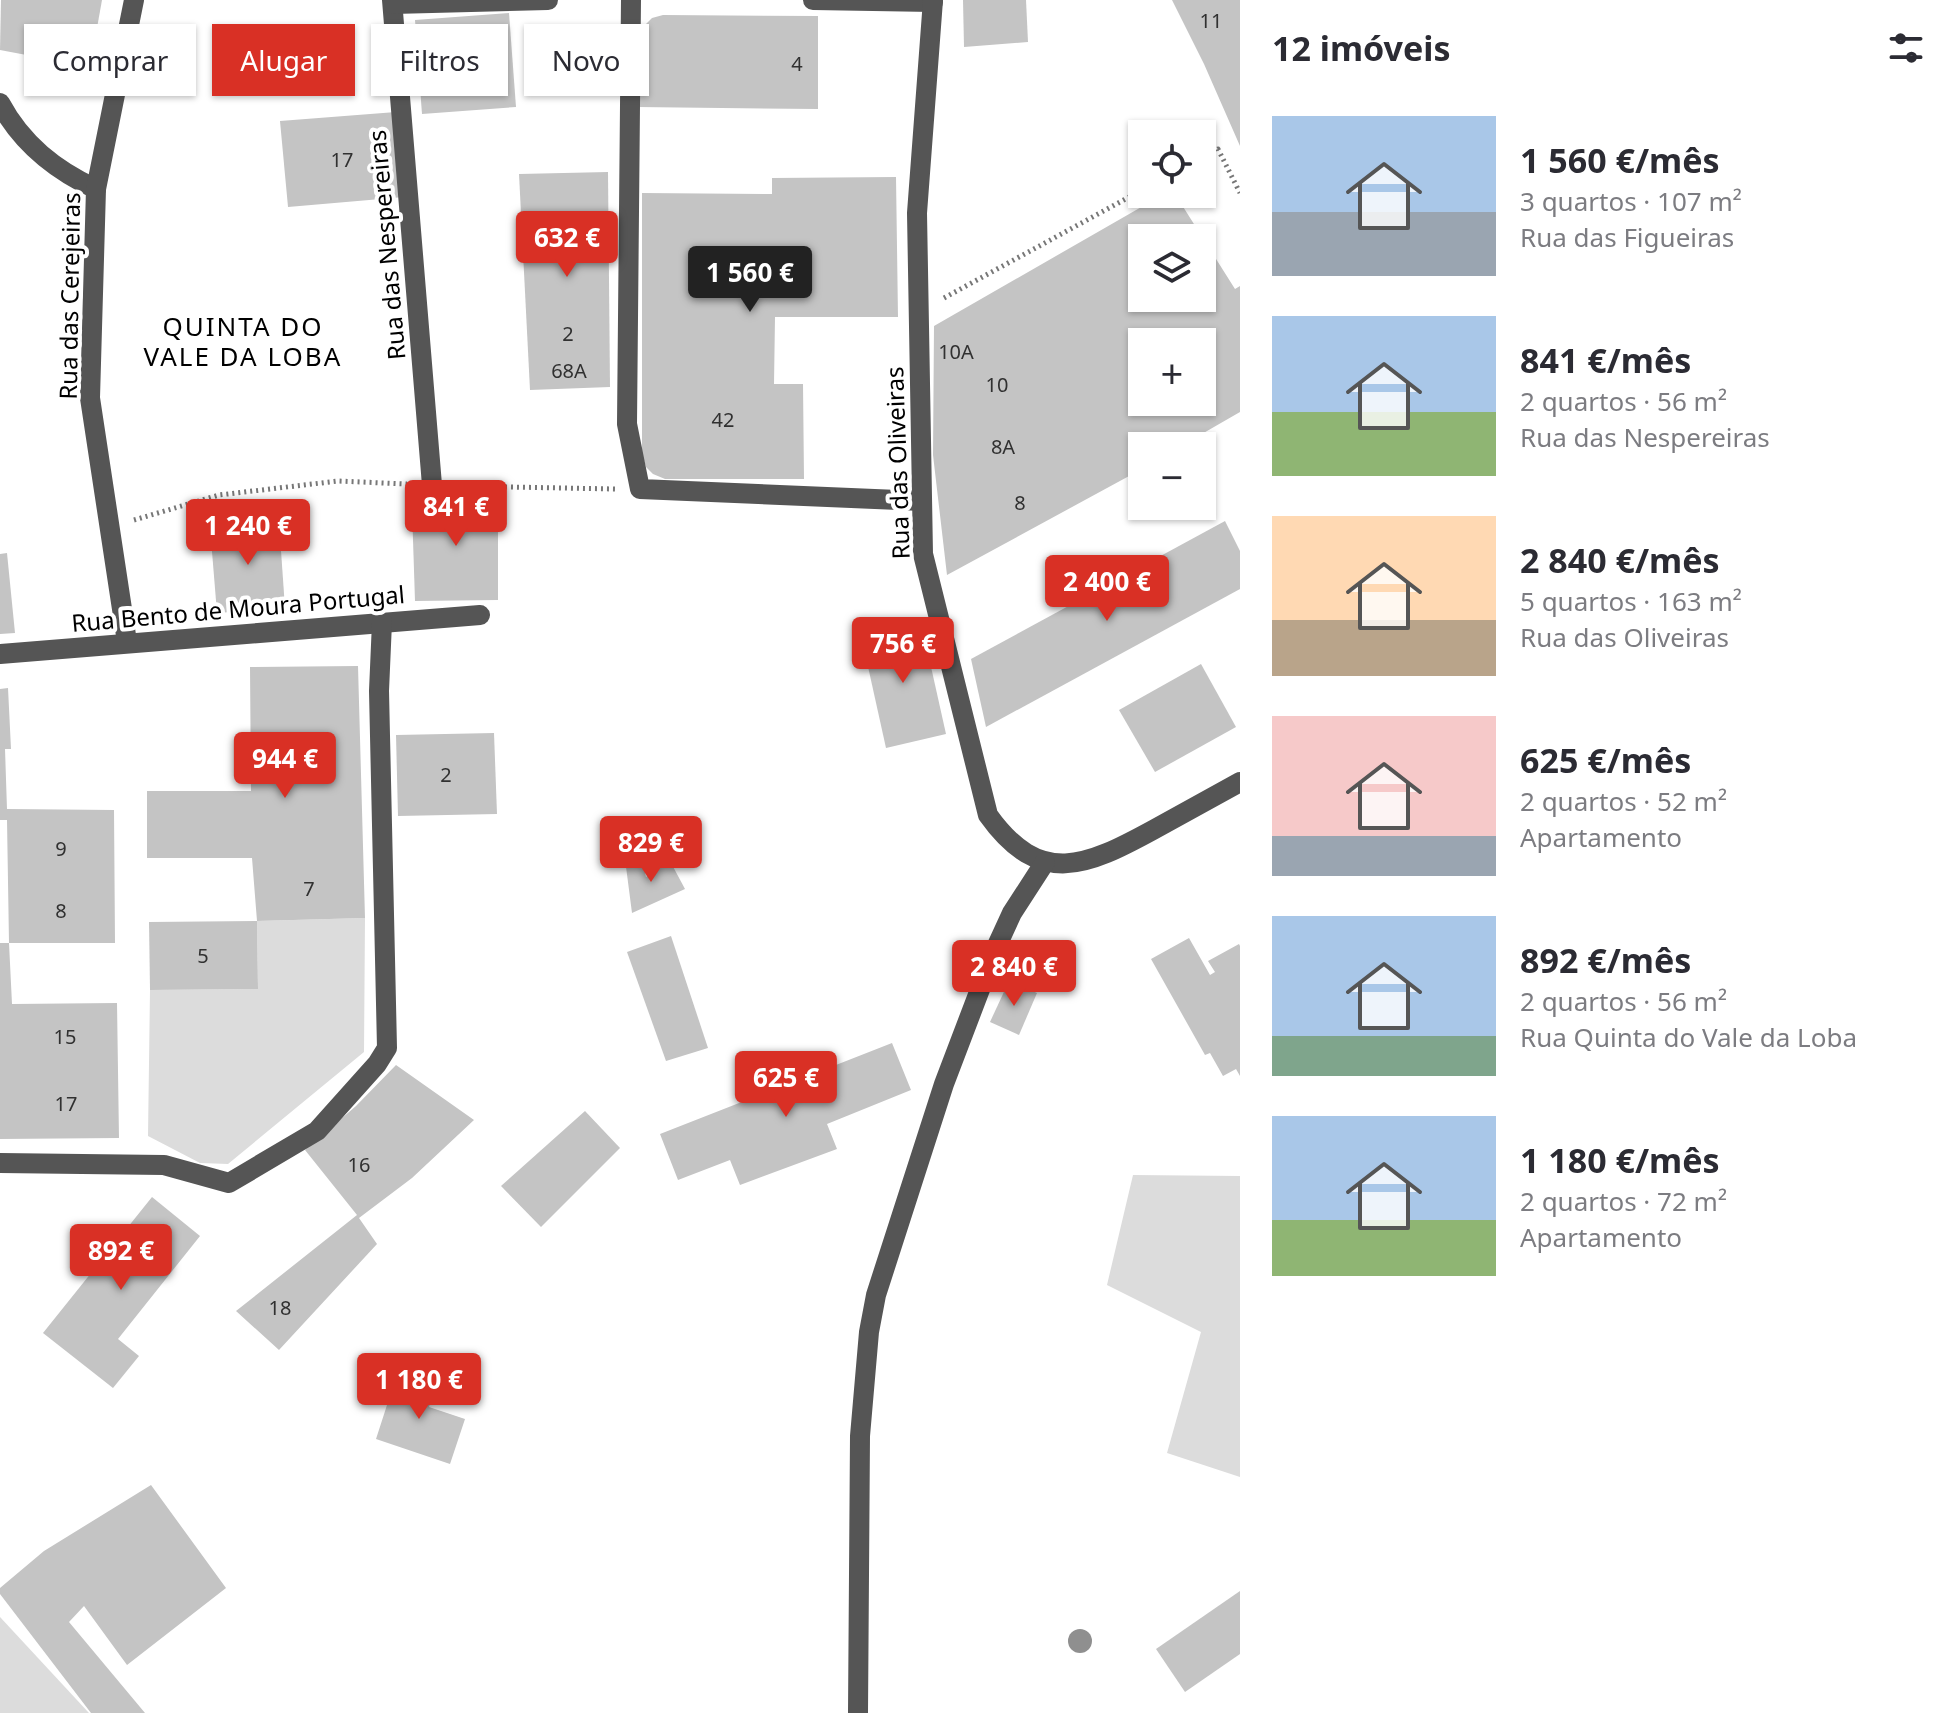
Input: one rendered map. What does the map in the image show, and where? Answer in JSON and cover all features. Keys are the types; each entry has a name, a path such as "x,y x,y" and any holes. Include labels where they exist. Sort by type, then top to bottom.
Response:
{"street":[{"name":"Rua das Cerejeiras","path":"127,642 90,398 96,189 134,0"},
{"path":"392,2 548,0"},
{"path":"631,0 627,424 640,489 922,501"},
{"path":"813,0 933,1"},
{"name":"Rua das Oliveiras","path":"933,1 917,213 923,554 988,815 1001,833 1021,851 1045,862 1072,864 1099,858 1240,782"},
{"name":"Rua das Nespereiras","path":"392,2 432,485"},
{"path":"0,103 9,119 44,160 96,189"},
{"name":"Rua Bento de Moura Portugal","path":"0,654 480,615"},
{"path":"0,1163 164,1165 229,1183 317,1131 377,1064 387,1048 379,691 382,622"},
{"path":"858,1713 860,1436 869,1332 876,1295 944,1084 995,950 1012,913 1045,862"}],"path":[{"path":"1216,150 1240,193"},
{"path":"919,311 1128,198"},
{"path":"109,527 219,495 338,481 525,490 640,489"}],"shaded area":[{"path":"365,918 364,1052 228,1164 200,1163 148,1136 150,990 258,989 257,921"},
{"path":"1133,1175 1240,1176 1240,1477 1167,1453 1201,1332 1107,1285"},
{"path":"0,1617 89,1713 0,1713"}],"building":[{"path":"1,0 102,0 98,24 24,24 24,55 0,50"},
{"path":"963,0 1026,0 1028,42 964,47"},
{"path":"1172,0 1240,0 1240,146 1204,64"},
{"path":"509,13 516,107 422,114 421,96 508,96 508,24 415,24 415,20"},
{"path":"663,15 818,16 818,109 637,107 638,96 649,96 649,24 646,24 652,18"},
{"path":"396,112 404,197 288,207 280,121"},
{"path":"608,172 610,387 530,390 519,174"},
{"path":"896,177 898,317 775,317 774,384 803,384 804,479 665,479 653,474 646,467 642,454 642,193 772,194 772,178"},
{"path":"1140,208 1184,208 1194,224 1128,224 1128,312 1216,312 1216,259 1235,289 1240,286 1240,412 1205,432 1128,432 1128,477 947,575 933,455 934,326"},
{"path":"424,495 498,497 498,600 415,601 412,509"},
{"path":"1225,521 1240,551 1240,589 986,727 971,659"},
{"path":"279,522 285,608 217,613 210,527"},
{"path":"7,553 15,633 0,634 0,554"},
{"path":"921,622 946,734 886,748 861,635"},
{"path":"1201,664 1236,727 1155,772 1119,710"},
{"path":"358,666 365,918 257,921 252,858 147,858 147,791 251,791 250,667"},
{"path":"8,688 11,749 5,749 7,809 114,810 115,943 9,943 7,820 0,820 0,689"},
{"path":"494,733 497,814 398,816 396,735"},
{"path":"625,859 642,859 646,877 670,861 685,889 632,913"},
{"path":"257,921 258,989 150,990 149,922"},
{"path":"671,936 708,1048 666,1061 627,952"},
{"path":"1189,938 1210,975 1215,972 1208,961 1240,946 1240,1076 1236,1069 1223,1076 1210,1053 1205,1055 1151,959"},
{"path":"0,943 9,943 12,1004 117,1003 119,1138 0,1139"},
{"path":"1009,981 1037,993 1019,1035 990,1022"},
{"path":"892,1043 911,1090 827,1124 837,1149 740,1185 730,1160 678,1180 660,1134"},
{"path":"396,1065 474,1120 412,1178 359,1218 377,1244 279,1350 236,1311 357,1215 305,1150 356,1106"},
{"path":"585,1111 620,1148 541,1227 501,1186"},
{"path":"152,1197 200,1236 118,1339 139,1356 113,1388 43,1333"},
{"path":"398,1371 436,1384 429,1407 465,1419 450,1464 376,1439"},
{"path":"151,1485 226,1588 127,1665 84,1606 69,1622 145,1713 91,1713 0,1594 0,1588 44,1551"},
{"path":"1240,1591 1240,1654 1185,1692 1156,1649"}],"district":[{"name":"QUINTA DO VALE DA LOBA","path":"243,341"}]}
